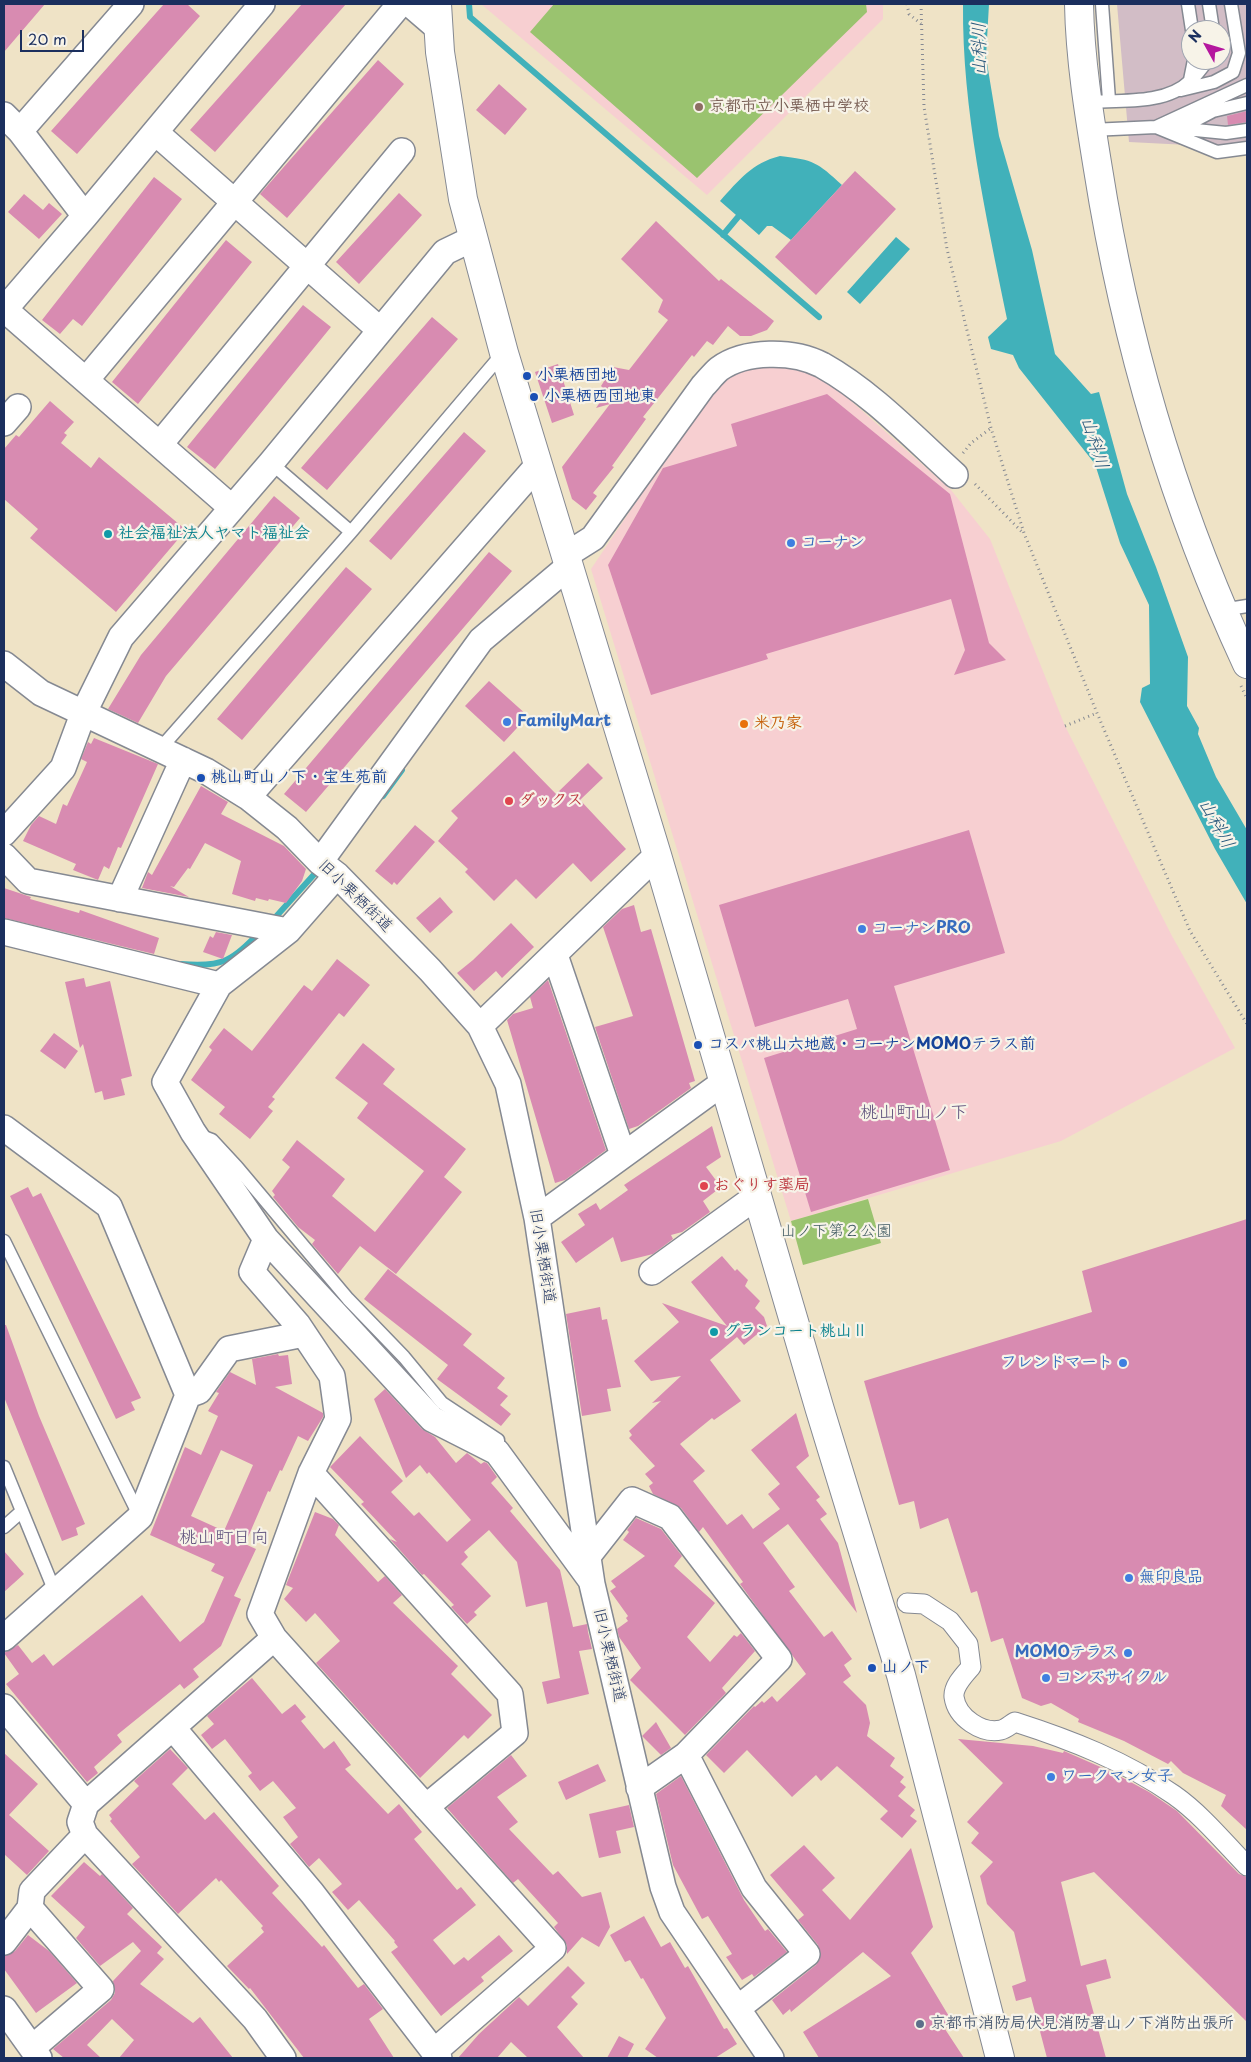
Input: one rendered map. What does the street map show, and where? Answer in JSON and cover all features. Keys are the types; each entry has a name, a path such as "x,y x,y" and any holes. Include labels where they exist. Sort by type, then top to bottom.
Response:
{"street":[{"path":"86,216 12,123 131,4"},
{"path":"232,508 4,309 86,216 262,4"},
{"path":"86,380 400,4"},
{"path":"410,4 437,16 440,52 462,190 472,239 504,353 657,854 757,1196 901,1675 1000,2058"},
{"path":"1079,4 1080,50 1098,101 1091,130 1123,307 1173,481 1235,608 1247,664"},
{"path":"155,132 380,330"},
{"path":"160,444 402,151"},
{"path":"4,834 62,768 83,714 121,637 271,463 445,252 472,239"},
{"path":"592,1584 497,1452 432,1419 266,1240 193,1132 165,1082 219,985 285,930 328,869 480,640 593,538 703,386 719,370 744,356 782,354 820,364 868,396 961,470"},
{"path":"248,797 538,465"},
{"name":"旧小栗栖街道","path":"4,664 41,693 206,771 248,797 287,828 430,970 480,1026 508,1084 537,1218 592,1584 663,1886 672,1912 771,2058"},
{"path":"120,899 183,760"},
{"path":"480,1026 657,854"},
{"path":"4,856 28,881 285,930"},
{"path":"4,932 219,985"},
{"path":"555,954 624,1156"},
{"path":"537,1218 724,1082"},
{"path":"4,1128 109,1206 188,1395 140,1517 4,1638"},
{"path":"652,1272 757,1196"},
{"path":"173,1728 312,1892 437,2055 553,1948 274,1638 260,1614 311,1473 338,1419 332,1376 304,1334 252,1272 266,1240"},
{"path":"188,1395 199,1391 229,1349 304,1334"},
{"path":"311,1473 510,1694 516,1733 426,1807"},
{"path":"588,1556 632,1500 670,1517 779,1659 686,1755 639,1788"},
{"path":"907,1603 924,1604 950,1621 968,1644 971,1667 958,1683 954,1697 965,1718 982,1729 1002,1730 1015,1722 1113,1758 1174,1795 1204,1821 1247,1866"},
{"path":"274,1638 86,1804 80,1822 85,1835 255,2019 283,2058"},
{"path":"4,1707 86,1804"},
{"path":"686,1755 754,1888 807,1954 738,2008"},
{"path":"4,1942 30,1908 32,1891 85,1835"},
{"path":"4,2009 35,2053 101,1988 30,1908"}],"lane":[{"path":"1102,4 1098,101 1156,97 1214,82 1233,72 1239,53 1231,4"},
{"path":"1188,4 1190,20"},
{"path":"1210,4 1212,20"},
{"path":"1190,82 1192,70"},
{"path":"1174,92 1190,82 1200,70"},
{"path":"1156,127 1196,106 1247,85"},
{"path":"1172,127 1194,121 1213,111 1247,103"},
{"path":"1156,127 1217,152 1247,148"},
{"path":"1091,130 1156,127 1226,133 1247,130"},
{"path":"159,750 351,532 504,353"},
{"path":"271,463 351,532"},
{"path":"193,1132 212,1140 348,1299 404,1356 442,1403 498,1440 497,1452"},
{"path":"4,1241 140,1517"},
{"path":"4,1468 55,1592"},
{"path":"4,1527 22,1511"}],"path":[{"path":"907,4 909,14 921,25"},
{"path":"921,4 924,107 947,249 991,428 1024,533 1097,713 1190,932 1247,1024"},
{"path":"991,428 971,443 961,470 1024,533"},
{"path":"1065,726 1097,713"}],"shaded area":[{"name":"京都市立小栗栖中学校","path":"481,4 883,4 883,19 707,195"},
{"path":"1117,4 1247,4 1247,148 1129,142"},
{"path":"760,361 814,368 951,490 990,539 1065,726 1172,936 1235,1048 1061,1141 791,1221 591,569 712,389 728,372"}],"green space":[{"name":"京都市立小栗栖中学校","path":"554,4 866,4 867,12 697,178 530,32"},
{"name":"山ノ下第２公園","path":"868,1199 881,1243 803,1265 791,1221"}],"water":[{"name":"山科川","path":"963,4 989,4 986,57 999,136 1032,250 1055,354 1091,394 1099,392 1127,494 1156,567 1188,657 1187,706 1199,728 1198,734 1216,777 1247,830 1247,904 1215,849 1140,702 1142,688 1150,684 1149,605 1120,543 1095,464 1019,368 1013,355 991,349 988,337 1007,319 971,123 966,83"},
{"path":"780,156 814,163 827,171 842,185 791,240 772,226 767,226 759,235 720,201 747,173 761,163"},
{"path":"896,237 910,249 860,304 847,292"}],"building":[{"path":"4,4 45,4 4,52"},
{"path":"164,4 187,4 200,16 77,154 51,131"},
{"path":"302,4 346,4 215,152 190,130"},
{"path":"378,60 404,84 287,218 260,194"},
{"path":"499,84 527,109 505,135 476,110"},
{"path":"1247,111 1247,122 1228,125 1227,116"},
{"path":"855,171 896,209 816,295 775,257"},
{"path":"154,177 182,199 82,326 73,319 60,334 42,320"},
{"path":"399,193 422,215 359,284 336,262"},
{"path":"24,194 43,210 49,203 62,214 39,239 8,212"},
{"path":"656,221 719,281 721,279 774,321 767,330 751,336 740,336 728,326 713,345 707,341 694,357 692,355 643,417 646,419 612,466 614,467 593,493 597,496 586,510 572,499 562,467 610,404 596,408 607,392 601,386 613,367 629,370 668,320 658,312 663,300 621,259"},
{"path":"226,240 252,262 138,404 112,382"},
{"path":"303,305 331,327 215,469 187,447"},
{"path":"432,317 458,339 327,490 301,468"},
{"path":"558,364 574,415 552,423 535,372"},
{"name":"コーナン","path":"827,394 950,494 989,643 1006,660 954,675 965,650 951,599 766,654 768,659 651,695 608,565 663,468 737,446 731,424"},
{"name":"社会福祉法人ヤマト福祉会","path":"50,401 74,422 64,433 67,435 61,443 91,468 99,457 186,530 116,612 30,538 38,529 4,499 4,449 16,435 19,437"},
{"path":"464,432 486,451 391,560 369,541"},
{"path":"274,496 300,518 166,676 138,723 108,709 141,655"},
{"path":"489,552 512,571 306,812 284,794"},
{"path":"346,567 372,589 242,740 217,719"},
{"path":"489,681 528,716 504,742 465,706"},
{"path":"94,738 158,764 121,848 118,847 109,869 104,866 98,880 73,870 76,864 23,841 31,825 39,816 56,824 63,804 67,806 87,762 81,759 88,742 91,744"},
{"path":"514,751 556,794 588,763 603,778 580,800 626,849 591,882 573,863 536,899 516,879 494,901 465,872 468,869 438,841 458,818 451,811"},
{"path":"201,786 228,802 221,814 284,846 306,869 302,881 286,903 256,898 255,901 232,894 241,861 205,843 190,869 188,868 174,887 170,886 189,897 142,888 148,872 152,875"},
{"path":"415,825 435,842 397,885 394,882 392,885 375,871"},
{"path":"969,830 1005,953 894,986 950,1170 811,1212 764,1058 857,1029 848,999 755,1027 719,905"},
{"path":"4,888 31,897 30,899 79,913 80,910 159,938 154,954 4,918"},
{"path":"440,897 453,912 430,933 416,918"},
{"path":"634,905 641,932 651,929 695,1081 689,1083 691,1088 638,1126 629,1129 595,1027 633,1016 603,927 622,909"},
{"path":"511,923 534,947 502,978 496,971 474,991 457,973"},
{"path":"216,932 232,935 223,959 203,952 210,936 213,938"},
{"path":"337,959 370,985 344,1017 339,1013 272,1097 275,1099 268,1107 273,1111 250,1139 219,1114 225,1107 191,1080 212,1050 209,1047 224,1028 252,1051 304,985 312,991"},
{"path":"84,978 86,987 110,981 132,1076 121,1079 125,1095 104,1100 102,1091 95,1093 83,1044 80,1048 65,982"},
{"path":"548,980 606,1150 565,1180 555,1183 507,1020 513,1014 533,1008 530,997"},
{"path":"54,1033 78,1051 65,1069 40,1051"},
{"path":"363,1043 395,1069 383,1084 466,1149 444,1177 462,1192 396,1274 360,1246 338,1274 312,1244 315,1240 298,1227 273,1197 275,1195 272,1191 290,1167 282,1160 297,1140 345,1179 332,1196 375,1232 424,1171 357,1118 368,1103 335,1078"},
{"path":"712,1126 721,1157 706,1167 721,1187 703,1201 710,1212 682,1232 671,1235 673,1239 653,1254 621,1262 613,1237 576,1263 561,1242 585,1225 578,1214 596,1203 600,1210 628,1190 624,1185"},
{"path":"28,1187 33,1197 41,1193 141,1398 131,1402 135,1410 116,1419 10,1196"},
{"name":"MOMOテラス","path":"1247,1219 1247,1830 1221,1806 1226,1795 1183,1773 1171,1761 1168,1764 1124,1741 1078,1722 1079,1719 1051,1703 1041,1706 1022,1698 1003,1638 991,1642 977,1591 971,1593 948,1518 920,1529 914,1501 899,1505 864,1381 1092,1312 1082,1271"},
{"path":"722,1256 735,1271 737,1269 748,1280 745,1286 760,1301 755,1308 764,1317 767,1326 744,1345 737,1337 710,1360 741,1401 714,1420 712,1418 680,1444 705,1471 693,1481 727,1525 742,1514 753,1529 780,1509 768,1494 780,1484 751,1450 796,1413 809,1456 796,1467 820,1497 816,1500 827,1514 820,1519 838,1543 857,1613 788,1524 763,1543 795,1587 789,1591 824,1637 832,1631 852,1659 844,1665 851,1676 843,1682 866,1705 870,1723 867,1736 895,1758 890,1766 904,1777 900,1782 906,1787 898,1796 915,1810 910,1816 917,1821 902,1838 880,1819 888,1811 837,1766 821,1781 816,1775 792,1797 747,1750 724,1773 706,1755 754,1706 762,1701 764,1703 772,1696 777,1702 806,1674 740,1584 743,1582 703,1527 699,1532 681,1508 653,1494 649,1486 653,1483 645,1474 655,1466 629,1438 632,1435 629,1431 661,1401 652,1403 681,1376 651,1381 634,1361 679,1322 662,1303 727,1326 691,1282"},
{"path":"388,1269 472,1334 463,1345 505,1378 497,1388 508,1396 500,1405 511,1414 501,1426 437,1379 448,1365 364,1299"},
{"path":"600,1307 602,1320 607,1319 621,1387 607,1389 611,1411 582,1416 566,1314"},
{"path":"4,1325 6,1325 39,1416 85,1524 76,1528 78,1535 62,1541 4,1397"},
{"path":"278,1354 279,1356 288,1355 292,1384 275,1387 323,1413 323,1417 308,1441 298,1436 282,1471 280,1470 270,1492 268,1491 245,1544 256,1549 234,1596 241,1599 221,1646 193,1669 199,1677 184,1689 180,1684 117,1735 122,1742 94,1767 98,1773 87,1782 6,1684 19,1674 4,1653 18,1645 32,1663 44,1654 53,1666 142,1595 180,1642 204,1622 224,1577 211,1571 215,1564 150,1535 185,1447 201,1455 218,1416 208,1411 219,1393 216,1392 230,1372 256,1385 252,1359","holes":["221,1450 253,1465 224,1531 191,1516"]},
{"path":"385,1389 422,1429 435,1437 456,1463 467,1453 481,1464 487,1463 497,1477 491,1483 513,1508 510,1511 560,1570 573,1627 587,1624 592,1649 579,1651 589,1694 547,1704 542,1682 560,1678 547,1602 526,1607 517,1562 489,1530 464,1552 468,1557 461,1564 491,1596 474,1612 477,1615 467,1624 451,1607 454,1605 424,1574 422,1575 390,1539 397,1542 361,1504 364,1502 330,1467 360,1436 403,1481 391,1492 414,1516 419,1512 447,1542 471,1520 429,1472 427,1474 420,1465 406,1478 374,1399"},
{"path":"315,1512 333,1519 339,1525 335,1535 378,1582 385,1576 402,1595 393,1603 458,1666 451,1674 492,1715 468,1739 464,1735 420,1778 316,1663 340,1641 315,1613 306,1622 284,1599 293,1588 286,1585"},
{"path":"636,1518 661,1529 682,1556 674,1566 715,1603 687,1637 710,1662 734,1635 737,1637 741,1633 755,1651 722,1688 726,1693 685,1735 630,1680 641,1668 619,1637 617,1629 628,1621 626,1618 628,1616 610,1591 616,1587 611,1581 645,1556 623,1540 629,1532 627,1530"},
{"path":"4,1551 24,1574 4,1592"},
{"path":"252,1678 282,1714 295,1704 306,1717 301,1721 324,1749 334,1741 351,1765 345,1769 388,1814 399,1804 422,1832 414,1839 457,1890 461,1887 476,1905 433,1940 454,1965 464,1957 468,1961 499,1935 513,1951 481,1977 484,1981 441,2016 391,1952 398,1947 395,1941 359,1900 348,1910 332,1892 342,1884 319,1858 309,1867 290,1844 298,1837 283,1817 296,1808 273,1781 260,1791 248,1776 252,1773 225,1739 212,1749 201,1735 214,1724 207,1716"},
{"path":"656,1722 671,1748 661,1755 642,1736"},
{"path":"958,1739 1033,1746 1063,1753 1064,1751 1112,1772 1149,1792 1177,1811 1239,1874 1247,1877 1247,2022 1094,1872 1061,1882 1081,1966 1106,1959 1111,1978 1086,1985 1106,2058 1047,2058 1031,1997 1016,2001 1012,1986 1026,1981 1014,1932 987,1904 980,1876 993,1862 971,1843 979,1833 967,1822 1003,1783"},
{"path":"170,1749 188,1768 172,1784 205,1820 214,1812 279,1886 272,1893 322,1947 324,1945 358,1988 364,1984 383,2009 369,2019 394,2058 304,2058 250,1988 227,1966 264,1932 261,1928 263,1926 221,1880 219,1882 216,1878 178,1914 132,1864 140,1857 110,1821 112,1819 109,1815 139,1786 134,1781"},
{"path":"4,1753 38,1784 9,1815 49,1851 27,1875 4,1854"},
{"path":"511,1755 527,1776 497,1797 518,1822 509,1829 553,1875 558,1871 582,1897 601,1892 610,1927 599,1947 582,1937 567,1954 567,1945 554,1927 558,1923 518,1879 513,1883 447,1808"},
{"path":"598,1764 606,1781 566,1800 558,1782"},
{"path":"681,1776 744,1900 765,1931 768,1929 787,1952 754,1977 752,1974 742,1980 726,1957 732,1954 708,1916 702,1919 673,1865 656,1794"},
{"path":"629,1805 634,1827 616,1831 621,1853 599,1858 589,1814"},
{"path":"804,1845 835,1878 822,1890 850,1920 911,1848 933,1927 911,1953 953,2023 945,2029 964,2058 819,2058 803,2032 891,1976 863,1952 791,2012 790,2009 783,2015 772,2000 816,1965 820,1959 818,1945 798,1920 804,1915 770,1875"},
{"path":"84,1862 100,1876 102,1874 133,1908 127,1914 162,1947 157,1953 164,1959 140,1984 193,2023 200,2017 233,2058 119,2058 134,2040 112,2019 87,2045 101,2058 64,2058 53,2049 111,2000 115,1993 113,1981 141,1951 133,1942 100,1966 76,1938 85,1927 51,1896"},
{"path":"644,1916 661,1947 670,1942 685,1968 688,1966 724,2029 727,2028 737,2044 715,2058 658,2058 645,2049 666,2018 643,1978 641,1979 630,1960 625,1962 610,1935"},
{"path":"28,1935 49,1951 77,1983 36,2013 4,1969 4,1956 15,1951"},
{"path":"568,1966 585,1983 571,1997 578,2004 557,2027 584,2058 528,2058 511,2042 497,2058 458,2058 479,2034 519,1997 528,2006"},
{"path":"619,2036 634,2044 627,2058 607,2058"}],"waterway":[{"path":"469,4 470,17 819,317"},
{"path":"723,235 738,217"},
{"path":"383,796 402,770"},
{"path":"272,921 319,869"},
{"path":"181,964 208,965 226,960 242,949 261,931"}],"place":[{"name":"京都市立小栗栖中学校","path":"699,107"},
{"name":"小栗栖団地","path":"527,376"},
{"name":"小栗栖西団地東","path":"534,397"},
{"name":"社会福祉法人ヤマト福祉会","path":"108,534"},
{"name":"コーナン","path":"791,543"},
{"name":"FamilyMart","path":"507,722"},
{"name":"米乃家","path":"744,724"},
{"name":"桃山町山ノ下・宝生苑前","path":"201,778"},
{"name":"ダックス","path":"509,801"},
{"name":"コーナンPRO","path":"862,929"},
{"name":"コスパ桃山六地蔵・コーナンMOMOテラス前","path":"698,1045"},
{"name":"おぐりす薬局","path":"704,1186"},
{"name":"グランコート桃山Ⅱ","path":"714,1332"},
{"name":"フレンドマート","path":"1123,1363"},
{"name":"無印良品","path":"1129,1578"},
{"name":"MOMOテラス","path":"1128,1653"},
{"name":"山ノ下","path":"872,1668"},
{"name":"コンズサイクル","path":"1046,1678"},
{"name":"ワークマン女子","path":"1051,1777"},
{"name":"京都市消防局伏見消防署山ノ下消防出張所","path":"920,2024"}],"district":[{"name":"桃山町山ノ下","path":"914,1113"},
{"name":"桃山町日向","path":"224,1538"}]}
